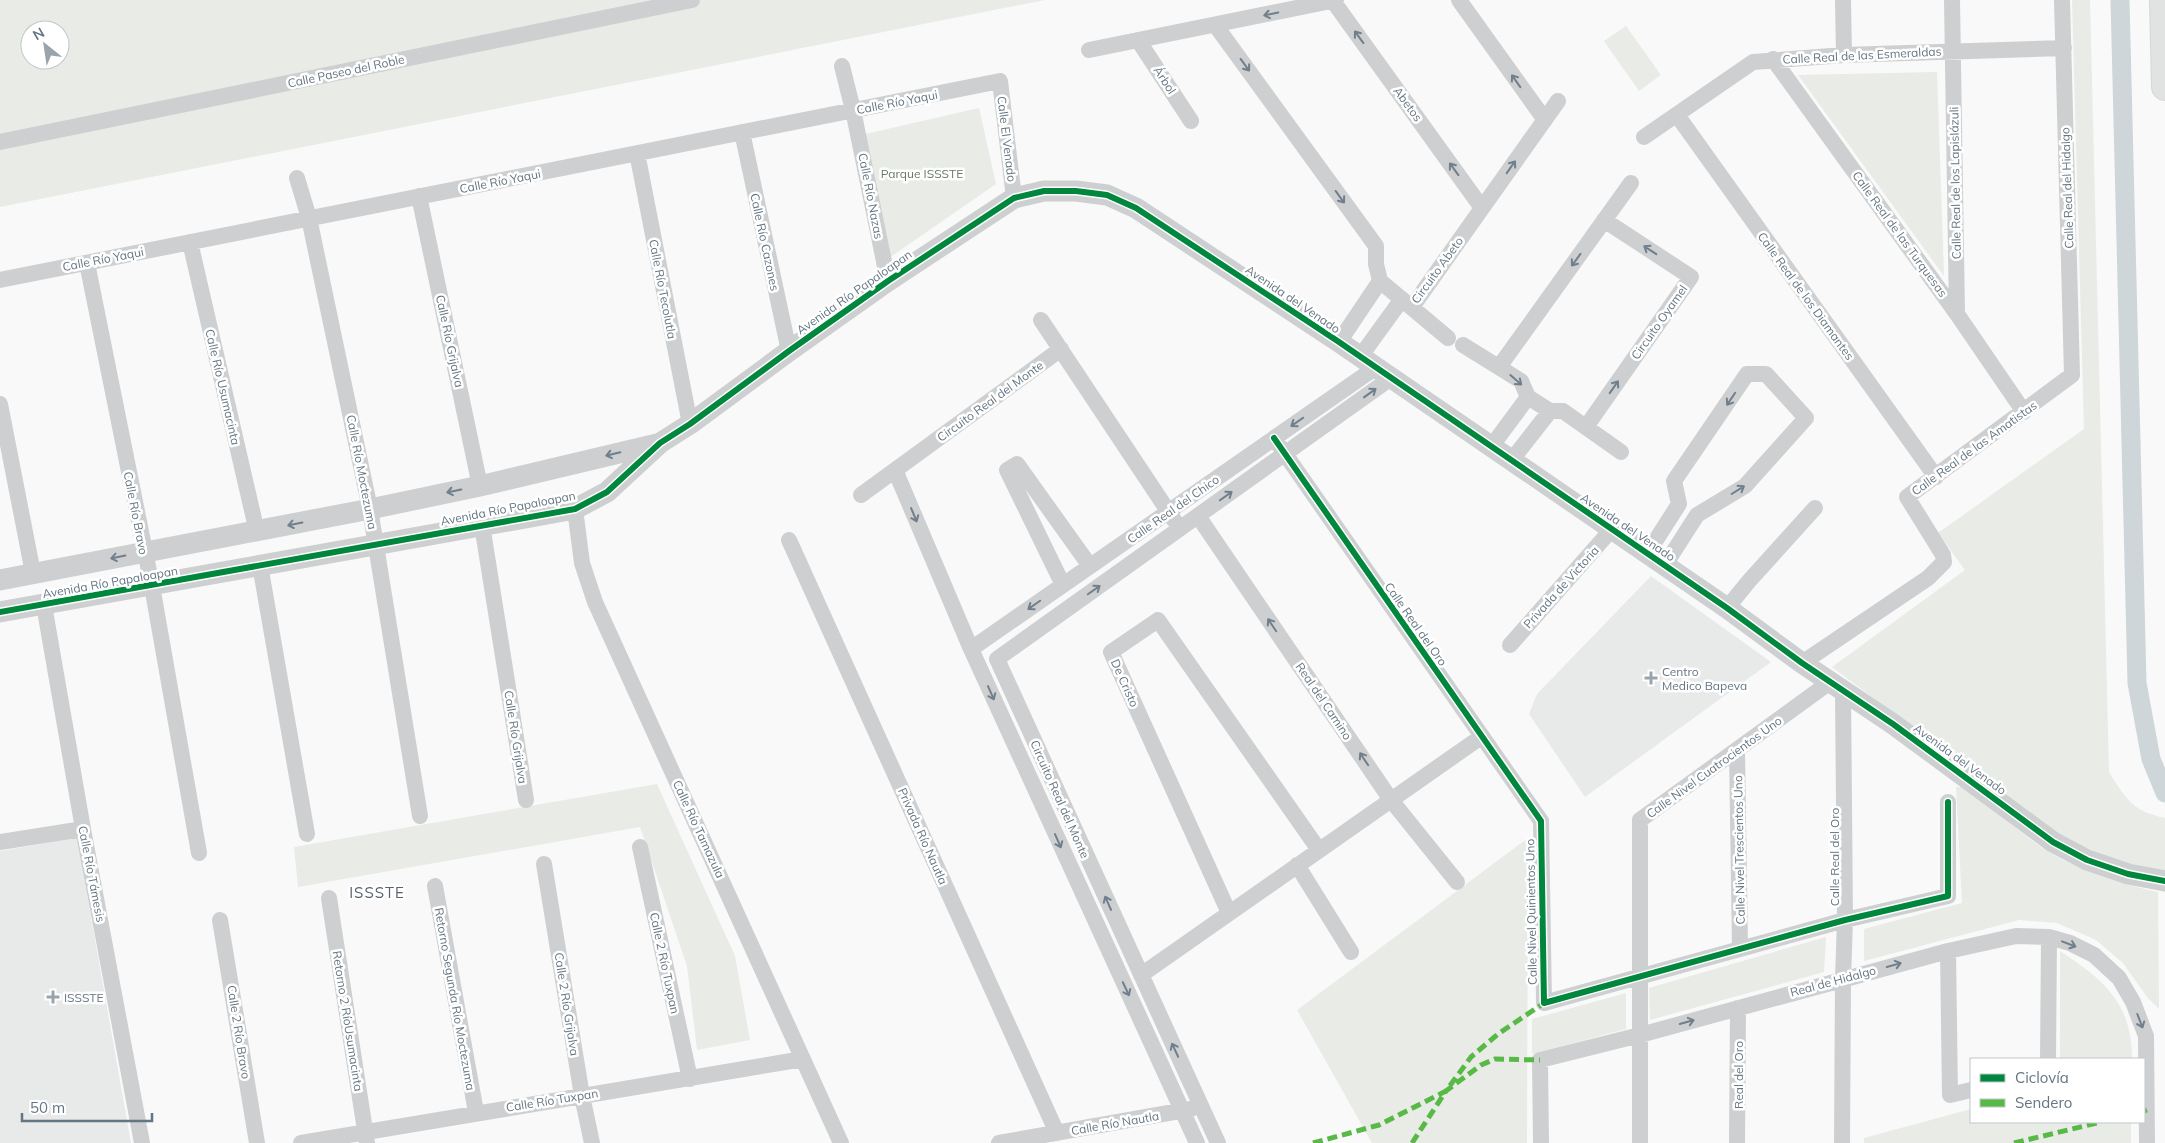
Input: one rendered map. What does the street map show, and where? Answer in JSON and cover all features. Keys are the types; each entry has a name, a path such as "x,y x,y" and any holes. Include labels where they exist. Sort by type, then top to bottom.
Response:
{"main road":[{"path":"2163,0 2165,87"}],"street":[{"name":"Calle Paseo del Roble","path":"0,142 692,0"},
{"path":"1089,50 1216,26 1335,0"},
{"name":"Abetos","path":"1335,0 1482,208"},
{"path":"1459,0 1545,120"},
{"path":"1843,0 1844,55"},
{"name":"Calle Real de los Lapislázuli","path":"1952,0 1958,314"},
{"name":"Calle Real del Hidalgo","path":"2062,0 2072,375"},
{"path":"1216,26 1376,246 1376,264 1380,281 1339,342"},
{"name":"Árbol","path":"1138,40 1191,121"},
{"name":"Calle Real de las Esmeraldas","path":"1644,137 1752,62 1844,55 2064,48"},
{"name":"Calle Real de las Turquesas","path":"1773,59 1958,314 2024,412"},
{"name":"Calle Río Nazas","path":"842,66 854,110 888,281"},
{"name":"Calle Río Yaqui","path":"0,280 1000,81"},
{"name":"Calle El Venado","path":"1000,81 1014,198"},
{"name":"Circuito Abeto","path":"1380,281 1407,303 1482,208 1558,101"},
{"name":"Calle Real de los Diamantes","path":"1677,114 1936,477"},
{"name":"Calle Río Cazones","path":"742,132 789,351"},
{"name":"Calle Río Tecolutla","path":"637,153 690,424"},
{"name":"Calle Río Moctezuma","path":"297,178 309,218 370,509 420,816"},
{"path":"1499,367 1631,183"},
{"name":"Avenida Río Papaloapan","path":"0,612 575,510 607,492 660,443 690,424 789,351 888,281 1014,198 1044,191 1076,191"},
{"name":"Avenida del Venado","path":"1076,191 1106,196 1136,208 1339,342 1893,724 2053,842 2087,860 2128,874 2165,881"},
{"name":"Calle Río Grijalva","path":"419,196 480,486"},
{"name":"Circuito Oyamel","path":"1586,427 1691,277 1604,220"},
{"name":"Calle Río Usumacinta","path":"190,242 257,532"},
{"name":"Calle Río Bravo","path":"87,263 152,586 199,853"},
{"path":"1375,368 1407,303 1456,341 1521,381 1528,397 1550,411 1563,411 1621,452"},
{"path":"1041,320 1180,529"},
{"name":"Circuito Real del Monte","path":"861,495 1061,349"},
{"name":"Calle Real del Chico","path":"971,649 1375,368"},
{"name":"Circuito Real del Monte","path":"1218,1143 997,659 1284,455 1375,368"},
{"path":"1748,374 1766,374 1806,418 1745,486 1697,515 1656,560 1679,504 1674,481 1748,374"},
{"name":"Calle Real de las Amatistas","path":"1802,663 1928,578 1944,562 1943,555 1907,498 2072,375"},
{"path":"1491,447 1528,397"},
{"path":"0,404 33,573"},
{"path":"1511,460 1550,411"},
{"name":"Calle Real del Oro","path":"1274,438 1284,455 1541,821"},
{"name":"Avenida Río Papaloapan","path":"0,580 370,509 480,486 660,443"},
{"path":"1063,585 1008,470 1017,464 1090,566"},
{"name":"Circuito Real del Monte","path":"895,470 971,649 1197,1143"},
{"path":"1679,504 1697,515"},
{"path":"1727,608 1815,508"},
{"name":"Calle Río Tamazula","path":"575,510 582,563 595,602 841,1143"},
{"name":"Real del Camino","path":"1198,516 1391,800 1457,882"},
{"name":"Calle Río Grijalva","path":"482,525 526,800"},
{"name":"Privada de Victoria","path":"1510,645 1612,529"},
{"name":"Privada Río Nautla","path":"789,540 1058,1133"},
{"path":"260,565 307,834"},
{"name":"Calle Río Támesis","path":"44,605 83,829 142,1143"},
{"name":"De Cristo","path":"1229,913 1111,652 1158,620 1319,850"},
{"name":"Calle Real del Oro","path":"1837,686 1845,920 1842,1143"},
{"name":"Calle Nivel Cuatrocientos Uno","path":"1640,1143 1640,820 1737,751 1837,686"},
{"path":"1140,975 1481,737"},
{"name":"Calle Nivel Trescientos Uno","path":"1737,751 1740,948"},
{"path":"1641,975 1845,920 1948,896 1948,802"},
{"name":"Calle Nivel Quinientos Uno","path":"1541,821 1544,1003 1641,975"},
{"path":"0,842 83,829"},
{"name":"Calle 2 Río Tuxpan","path":"640,847 690,1079"},
{"name":"Calle 2 Río Grijalva","path":"544,864 582,1096 592,1143"},
{"path":"1297,865 1352,952"},
{"name":"Retorno Segunda Río Moctezuma","path":"435,886 476,1112"},
{"name":"Retorno 2 RíoUsumacinta","path":"329,898 366,1138"},
{"name":"Calle 2 Río Bravo","path":"220,920 257,1143"},
{"name":"Real de Hidalgo","path":"1541,1143 1540,1060 1640,1035 1843,978 2016,936 2049,937 2070,943 2094,955 2119,978 2133,1002 2146,1036 2147,1143"},
{"path":"2048,1058 2049,937"},
{"path":"1948,951 1950,1095 1970,1090"},
{"name":"Real del Oro","path":"1737,1143 1738,1008"},
{"name":"Calle Río Tuxpan","path":"301,1143 366,1138 476,1112 690,1079 803,1059"},
{"name":"Calle Río Nautla","path":"999,1143 1202,1107"}],"shaded area":[{"name":"Centro Medico Bapeva","path":"1651,576 1771,662 1585,797 1529,714 1537,694"},
{"name":"ISSSTE","path":"77,838 131,1143 0,1143 0,851"}],"green space":[{"path":"0,0 1045,0 0,207"},
{"path":"2072,0 2090,0 2109,772 2125,797 2137,807 2145,812 2165,818 2165,871 2126,865 2057,836 1832,667 1965,570 1938,533 2084,429"},
{"path":"1626,26 1661,75 1639,91 1604,41"},
{"path":"1937,72 1944,276 1798,75"},
{"name":"Parque ISSSTE","path":"979,108 996,184 889,258 861,135"},
{"path":"657,784 735,956 750,1040 697,1050 687,966 640,827 298,887 294,847"},
{"path":"1956,787 1965,787 2034,842 2063,860 2109,879 2158,892 2159,1009 2147,997 2123,963 2096,940 2057,923 2019,920 1864,961 1864,929 1962,903"},
{"path":"1528,838 1527,1143 1372,1143 1297,1010"},
{"path":"1826,937 1824,972 1650,1020 1649,988"},
{"path":"2060,951 2102,983 2121,1008 2131,1039 2132,1058 2060,1058"},
{"path":"1626,993 1626,1029 1532,1054 1532,1019"},
{"path":"1970,1109 1970,1123 2131,1123 2131,1143 1864,1143 1864,1138"}],"waterway":[{"path":"2120,0 2137,683 2151,759 2165,793"}],"marked path":[{"path":"1313,1143 1379,1125 1446,1091 1471,1057 1498,1034 1544,1003"},
{"path":"1412,1143 1446,1091 1481,1065 1495,1059 1540,1060"},
{"path":"2014,1143 2097,1123"}],"cycle path":[{"path":"0,612 575,509 607,492 660,443 690,424 789,351 888,281 1014,198 1044,191 1076,191 1107,195 1136,208 1339,342 1893,724 2053,842 2087,860 2128,874 2165,881"},
{"path":"1274,438 1541,821 1544,1003 1845,920 1948,896 1948,802"}],"place":[{"name":"Centro Medico Bapeva","path":"1651,678"},
{"name":"ISSSTE","path":"53,997"}],"district":[{"name":"ISSSTE","path":"377,892"}]}
